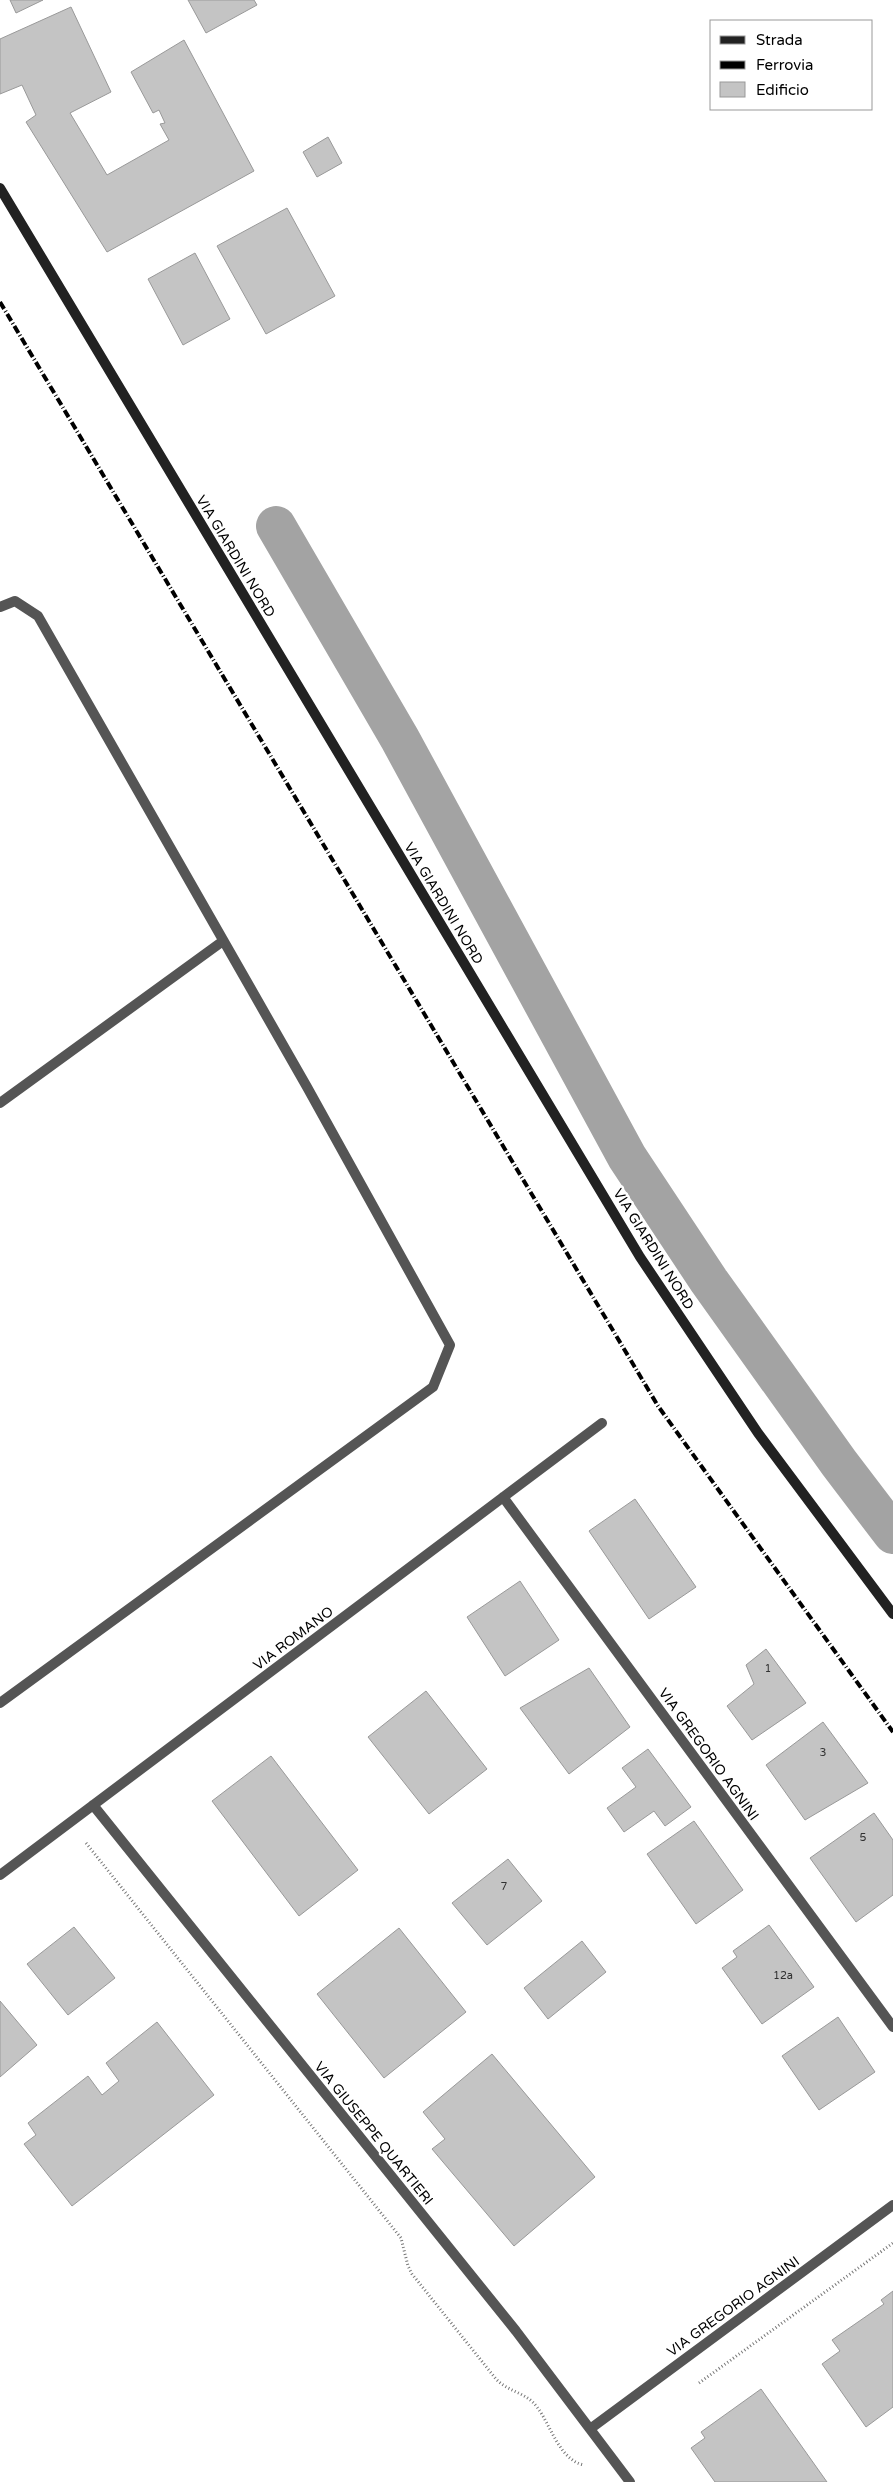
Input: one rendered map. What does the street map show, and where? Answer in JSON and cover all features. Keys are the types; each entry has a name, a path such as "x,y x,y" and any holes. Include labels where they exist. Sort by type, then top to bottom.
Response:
{"main road":[{"name":"VIA GIARDINI NORD","path":"0,188 640,1258 758,1433 893,1614"}],"street":[{"path":"0,607 15,601 38,616 450,1345 433,1387 0,1703"},
{"path":"0,1102 223,941"},
{"name":"VIA ROMANO","path":"0,1875 602,1423"},
{"name":"VIA GREGORIO AGNINI","path":"504,1497 893,2027"},
{"name":"VIA GIUSEPPE QUARTIERI","path":"93,1805 516,2331 630,2482"},
{"name":"VIA GREGORIO AGNINI","path":"590,2429 893,2204"}],"building":[{"path":"10,0 43,0 16,13"},
{"path":"188,0 254,0 257,5 206,33"},
{"path":"71,7 111,92 70,113 107,175 169,140 160,124 165,123 159,110 153,113 131,72 184,40 254,171 107,252 26,122 36,115 22,85 0,94 0,39"},
{"path":"328,137 342,163 317,177 303,152"},
{"path":"287,208 335,296 266,334 217,246"},
{"path":"195,253 230,319 183,345 148,279"},
{"path":"635,1499 696,1587 649,1619 589,1531"},
{"path":"520,1581 559,1640 505,1676 467,1617"},
{"path":"766,1649 806,1703 752,1740 727,1706 754,1684 746,1665"},
{"path":"589,1668 630,1727 569,1774 520,1708"},
{"path":"426,1691 487,1769 429,1814 368,1737"},
{"path":"823,1722 868,1783 805,1820 766,1765"},
{"path":"648,1749 691,1807 665,1826 654,1811 624,1832 607,1808 636,1787 622,1768"},
{"path":"271,1756 358,1870 299,1916 212,1801"},
{"path":"874,1813 893,1840 893,1895 856,1922 810,1858"},
{"path":"694,1821 743,1890 696,1924 647,1854"},
{"path":"508,1859 542,1901 487,1945 452,1903"},
{"path":"769,1925 814,1987 762,2024 722,1968 737,1957 733,1951"},
{"path":"74,1927 115,1978 68,2015 27,1964"},
{"path":"399,1928 466,2012 384,2078 317,1994"},
{"path":"582,1941 606,1972 548,2019 524,1988"},
{"path":"0,2001 37,2045 0,2077"},
{"path":"838,2017 875,2072 819,2110 782,2056"},
{"path":"157,2022 214,2095 72,2206 24,2144 36,2135 28,2123 88,2076 102,2095 119,2081 106,2063"},
{"path":"492,2054 595,2177 514,2246 432,2149 445,2139 423,2112"},
{"path":"893,2291 893,2407 866,2427 822,2364 840,2351 832,2340 884,2304 881,2300"},
{"path":"761,2389 827,2482 715,2482 691,2448 705,2438 701,2432"}],"waterway":[{"path":"276,526 400,739 627,1157 709,1281 839,1463 893,1534"}],"railway":[{"path":"0,302 658,1406 893,1732"}]}
